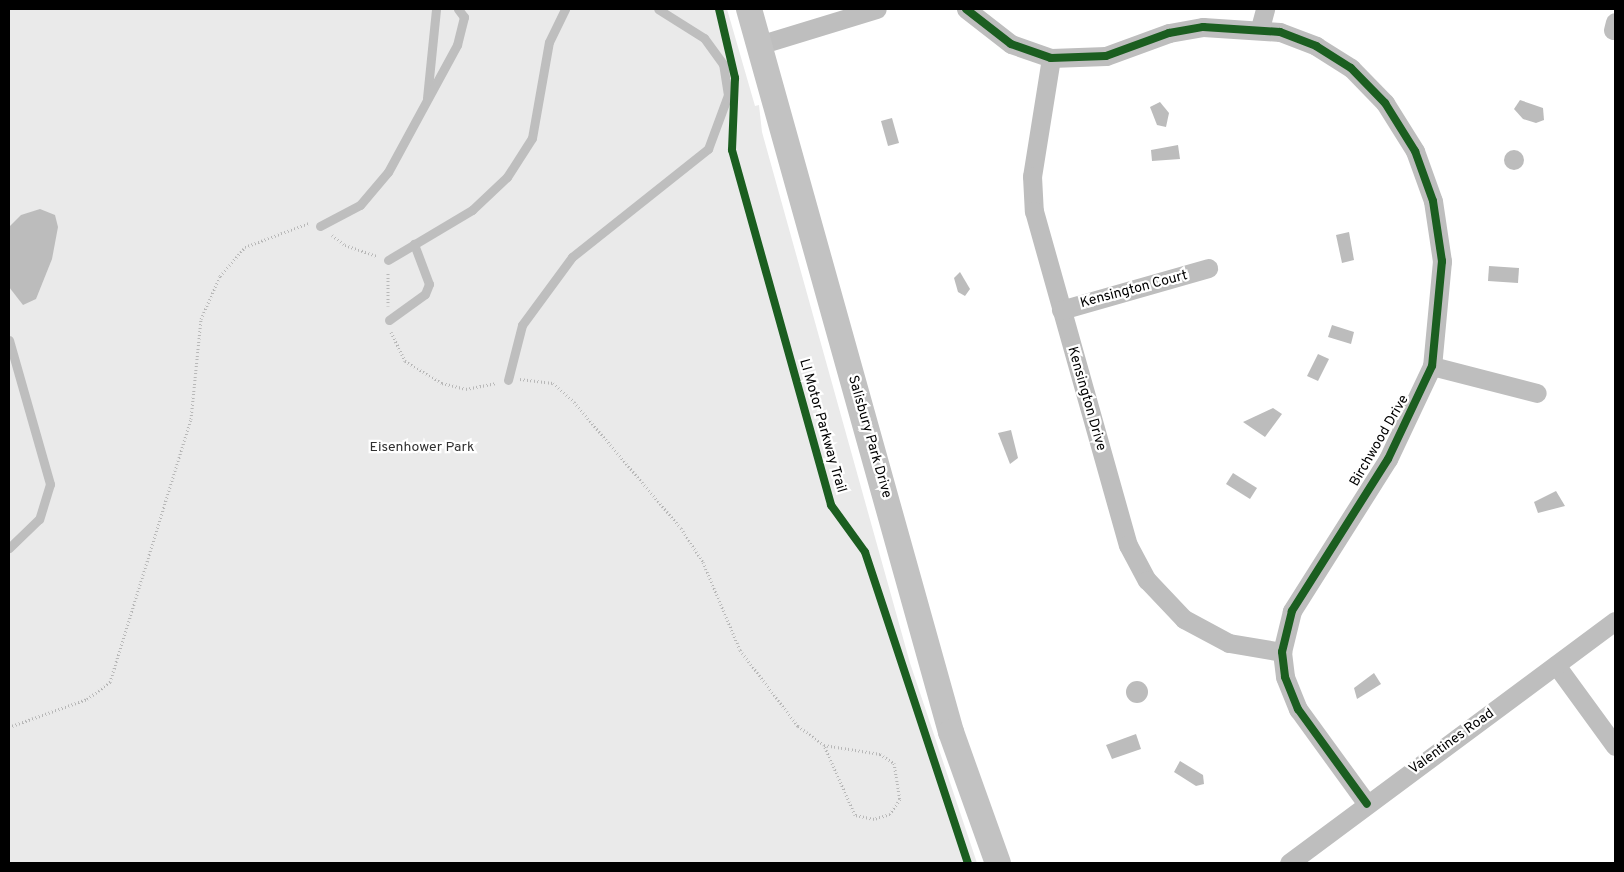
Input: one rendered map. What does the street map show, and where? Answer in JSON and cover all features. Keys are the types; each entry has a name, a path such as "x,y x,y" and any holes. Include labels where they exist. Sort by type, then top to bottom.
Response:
{"main road":[{"name":"Salisbury Park Drive","path":"749,9 951,732 998,863"}],"street":[{"path":"759,45 877,9"},
{"name":"Birchwood Drive","path":"966,9 1012,44 1051,58 1106,56 1188,28 1260,28 1316,46 1351,68 1385,103 1414,151 1433,201 1442,261 1432,366 1392,452 1292,611 1282,652 1285,677 1298,709 1367,804"},
{"path":"1260,28 1265,9"},
{"name":"Kensington Drive","path":"1051,58 1031,196 1121,525 1147,580 1169,606 1202,631 1242,647 1282,652"},
{"name":"Kensington Court","path":"1061,310 1208,268"},
{"path":"1432,366 1537,393"},
{"name":"Valentines Road","path":"1289,863 1615,621"},
{"path":"1556,665 1615,746"},
{"path":"983,821 1009,863"}],"lane":[{"path":"427,103 436,9"},
{"path":"320,226 360,205 388,172 457,45 464,18 458,9"},
{"path":"388,260 472,210 507,177 532,138 549,42 564,9"},
{"path":"508,380 511,357 528,312 572,257 708,149 728,95 723,64 704,38 658,9"},
{"path":"389,320 425,294 429,284 414,244"},
{"path":"9,340 50,484 39,519 9,548"}],"path":[{"path":"9,727 87,699 110,682 191,419 201,319 220,276 245,247 303,222 320,226 344,245 388,260 389,320 396,348 405,360 442,383 466,389 508,380 553,383 574,402 681,528 703,562 740,650 798,726 824,745 880,754 894,763 900,799 890,814 874,819 855,815 824,745"}],"green space":[{"name":"Eisenhower Park","path":"9,9 727,9 755,106 759,105 762,132 910,663 977,863 9,863"}],"shaded area":[{"path":"1520,100 1543,108 1544,120 1536,123 1523,119 1514,109"},
{"path":"1160,102 1169,113 1166,127 1157,125 1150,107"},
{"path":"892,118 899,143 888,146 881,121"},
{"path":"1178,145 1180,159 1152,161 1151,150"},
{"path":"1514,150 1521,153 1524,160 1521,167 1514,170 1507,167 1504,160 1507,153"},
{"path":"40,209 55,215 58,227 52,259 36,299 23,305 9,287 9,227 21,215"},
{"path":"1349,232 1354,260 1342,263 1336,235"},
{"path":"1489,266 1519,268 1518,283 1488,281"},
{"path":"960,272 970,289 965,296 958,292 954,278"},
{"path":"1332,325 1354,332 1351,344 1328,337"},
{"path":"1318,354 1329,359 1318,381 1307,376"},
{"path":"1273,408 1282,414 1265,437 1243,422"},
{"path":"1011,430 1018,458 1010,464 998,433"},
{"path":"1233,473 1257,488 1250,499 1226,484"},
{"path":"1556,491 1565,506 1538,513 1534,502"},
{"path":"1374,673 1381,684 1357,699 1354,688"},
{"path":"1137,681 1147,688 1148,692 1141,702 1137,703 1127,696 1126,692 1133,682"},
{"path":"1136,734 1141,749 1112,759 1106,745"},
{"path":"1180,761 1203,775 1204,784 1196,786 1174,772"}],"cycle path":[{"name":"LI Motor Parkway Trail","path":"719,9 735,78 732,150 831,505 865,552 968,863"},
{"path":"966,9 1011,44 1051,58 1106,56 1169,33 1203,27 1280,32 1316,46 1351,68 1385,103 1415,151 1433,201 1442,261 1432,366 1388,459 1292,611 1282,652 1285,677 1298,709 1367,804"}]}
